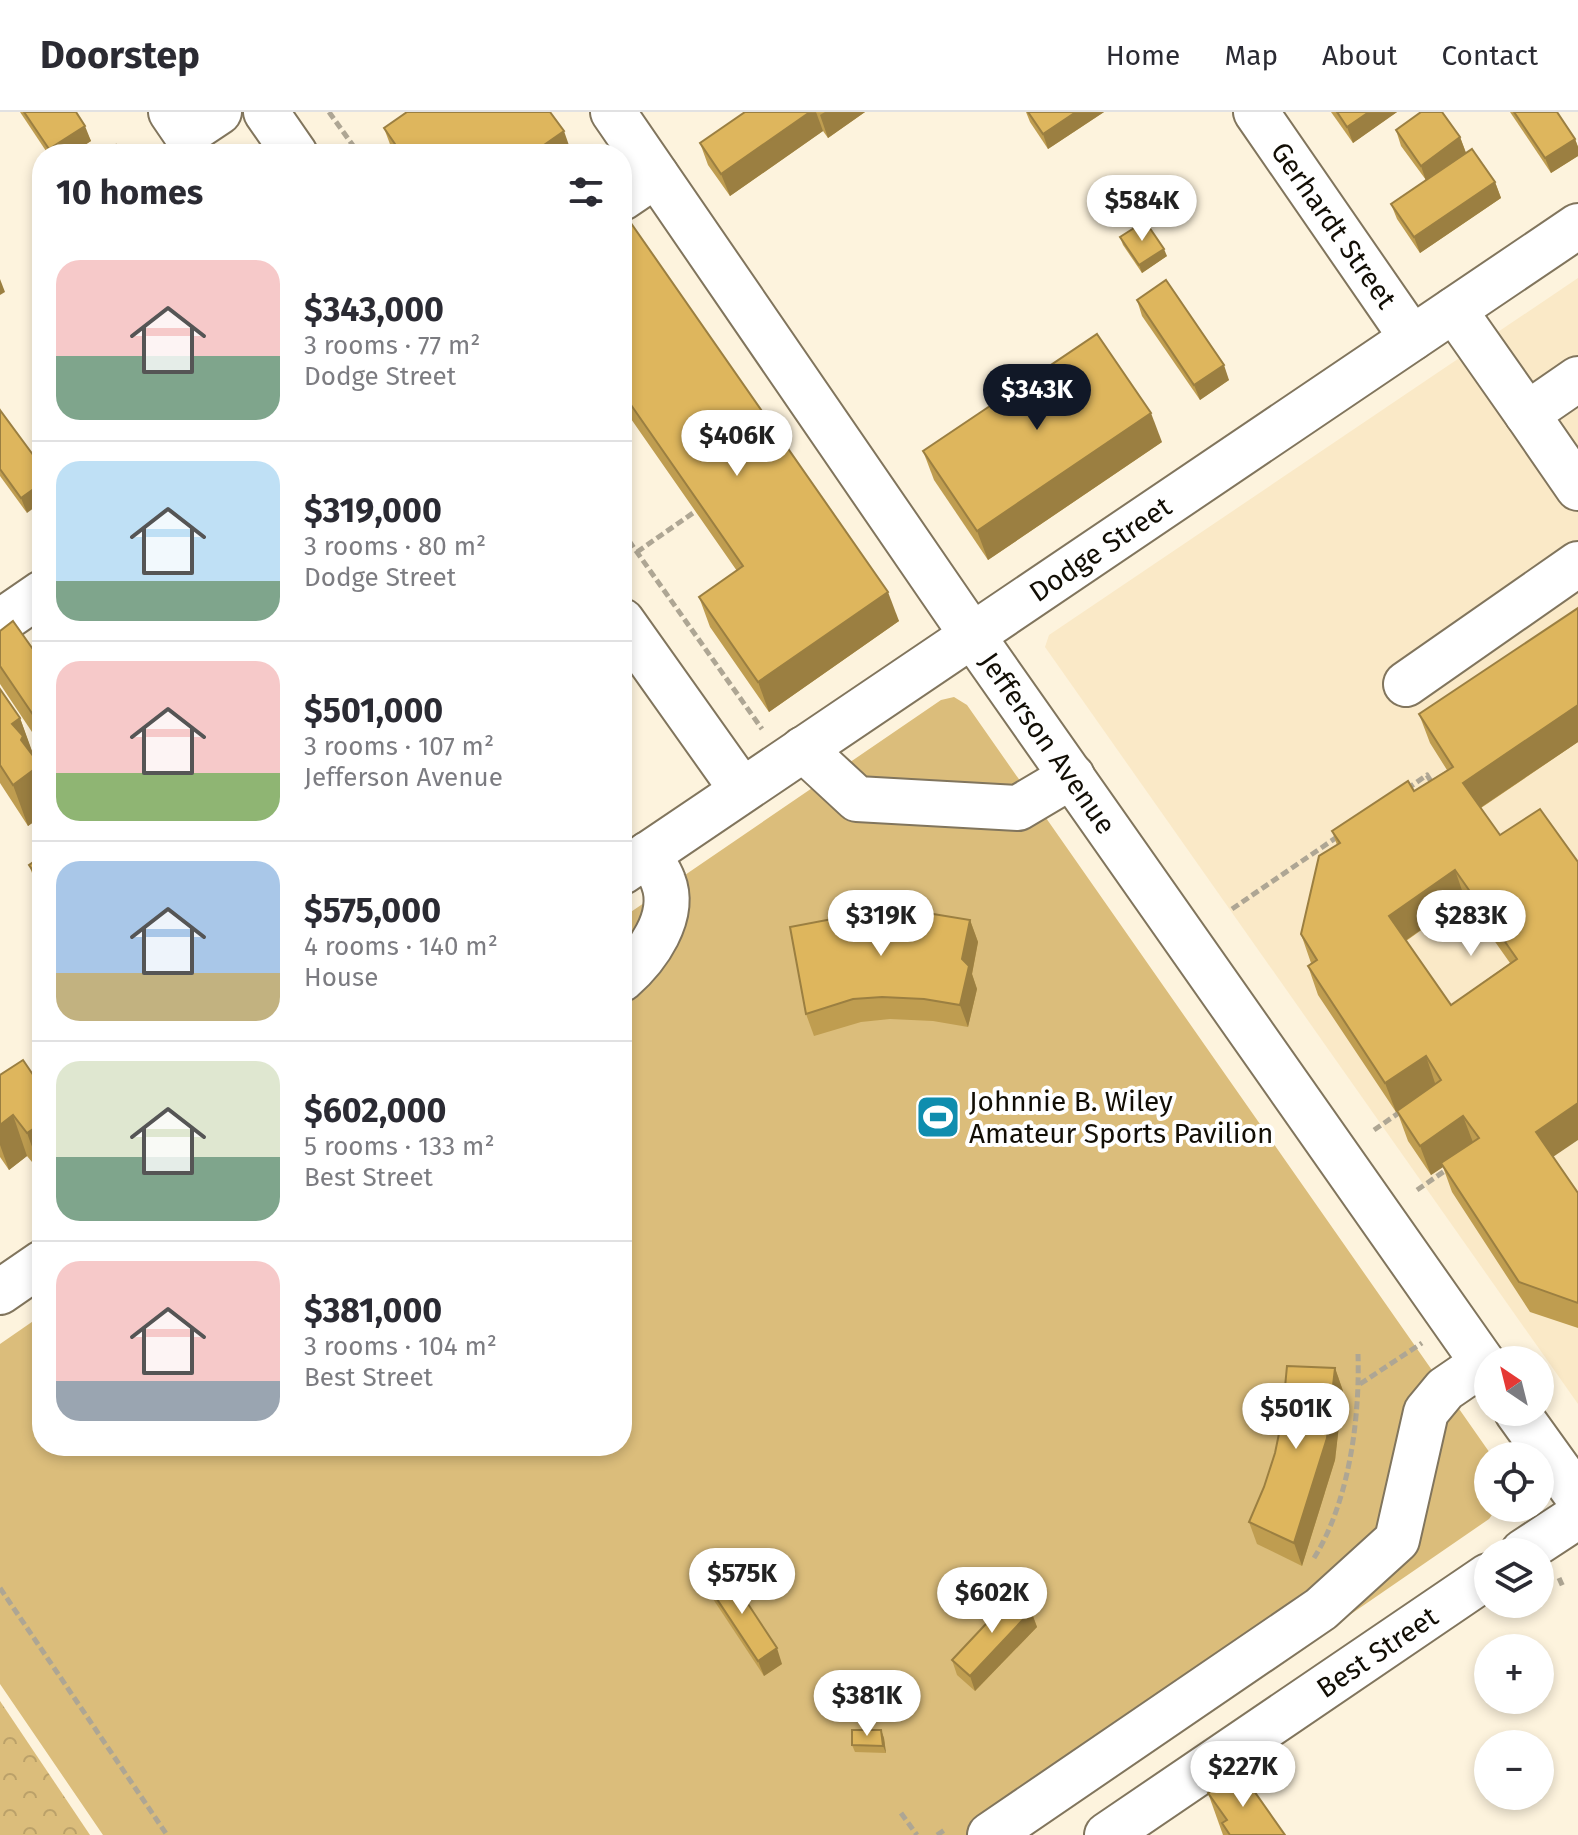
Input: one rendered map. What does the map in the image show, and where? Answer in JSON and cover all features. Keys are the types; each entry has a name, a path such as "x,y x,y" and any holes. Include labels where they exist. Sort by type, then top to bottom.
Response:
{"street":[{"path":"171,112 186,134 219,112"},
{"path":"266,112 288,144"},
{"name":"Jefferson Avenue","path":"613,112 624,144"},
{"name":"Gerhardt Street","path":"1256,112 1412,338"},
{"name":"Jefferson Avenue","path":"632,167 639,187 972,635 1474,1350"},
{"name":"Dodge Street","path":"635,863 742,790 784,741 972,635 1578,226"},
{"path":"1454,310 1578,488"},
{"path":"1527,414 1578,379"},
{"path":"1406,684 1578,564"},
{"path":"0,622 32,600"},
{"path":"632,635 742,790"},
{"path":"784,741 857,799 1018,808 1072,776"},
{"path":"632,970 661,926 668,904 664,883 635,863"},
{"path":"0,1292 32,1270"},
{"path":"990,1835 1306,1619 1397,1540 1426,1412 1445,1389 1474,1373"},
{"path":"1527,1426 1578,1497"},
{"path":"1544,1538 1578,1516"},
{"name":"Best Street","path":"1132,1828 1347,1672 1474,1586"},
{"path":"1306,1619 1347,1672"}],"path":[{"path":"329,112 352,144"},
{"path":"637,552 693,513"},
{"path":"632,545 784,741"},
{"path":"1401,793 1427,775 1435,788"},
{"path":"1232,909 1349,829"},
{"path":"1374,1130 1406,1108"},
{"path":"1417,1190 1460,1161"},
{"path":"1359,1385 1427,1339"},
{"path":"1306,1571 1322,1545 1345,1479 1355,1425 1358,1354"},
{"path":"1559,1578 1563,1587"},
{"path":"0,1588 167,1835"},
{"path":"901,1813 917,1835"},
{"path":"937,1835 946,1829"}],"shaded area":[{"path":"1578,278 1578,1404 1554,1370 1554,1346 1537,1346 1045,647 1049,635"}],"green space":[{"name":"Johnnie B. Wiley Amateur Sports Pavilion","path":"954,697 967,705 1482,1442 1474,1442 1474,1522 1485,1522 1030,1835 103,1835 0,1684 0,1344 32,1322 32,1456 632,1456 632,911 941,700"},
{"path":"0,1701 90,1835 0,1835"}],"building":[{"path":"24,112 76,112 85,126 57,144 46,144"},
{"path":"407,112 550,112 564,131 545,144 395,144 384,128"},
{"path":"745,112 810,112 721,174 700,143"},
{"path":"1028,112 1076,112 1043,134"},
{"path":"1337,112 1369,112 1347,127"},
{"path":"1421,112 1442,112 1460,137 1421,166 1396,130"},
{"path":"1514,112 1557,112 1575,139 1545,158"},
{"path":"1472,149 1495,182 1414,237 1391,204"},
{"path":"1145,221 1164,249 1139,265 1120,237"},
{"path":"632,225 888,592 758,682 699,597 743,566 632,406"},
{"path":"1166,280 1224,365 1194,385 1137,300"},
{"path":"1097,334 1151,413 977,531 923,451"},
{"path":"0,410 32,453 32,490 21,498 0,469"},
{"path":"1578,608 1578,705 1463,783 1500,835 1540,809 1578,862 1578,1103 1536,1132 1578,1193 1578,1303 1519,1282 1441,1163 1479,1138 1463,1116 1420,1146 1397,1111 1441,1080 1426,1056 1385,1083 1308,966 1317,960 1301,934 1319,856 1340,843 1332,831 1408,781 1414,791 1453,767 1419,714","holes":["1455,870 1517,959 1451,1005 1389,916"]},
{"path":"13,621 32,648 32,713 0,666 0,631"},
{"path":"0,689 20,718 12,724 23,736 21,740 32,754 32,771 13,785 0,765"},
{"path":"915,911 970,920 962,959 969,966 960,1005 882,997 853,999 806,1014 790,927 869,912"},
{"path":"23,1060 32,1073 32,1130 27,1133 13,1115 0,1125 0,1075"},
{"path":"1287,1366 1335,1368 1327,1438 1294,1543 1249,1522 1275,1453"},
{"path":"727,1572 777,1648 758,1661 707,1584"},
{"path":"1015,1593 1031,1611 970,1676 952,1660"},
{"path":"852,1730 881,1730 883,1746 852,1745"},
{"path":"1240,1771 1285,1835 1230,1835 1222,1823 1227,1820 1208,1793"}],"place":[{"name":"Johnnie B. Wiley Amateur Sports Pavilion","path":"938,1117"}]}
